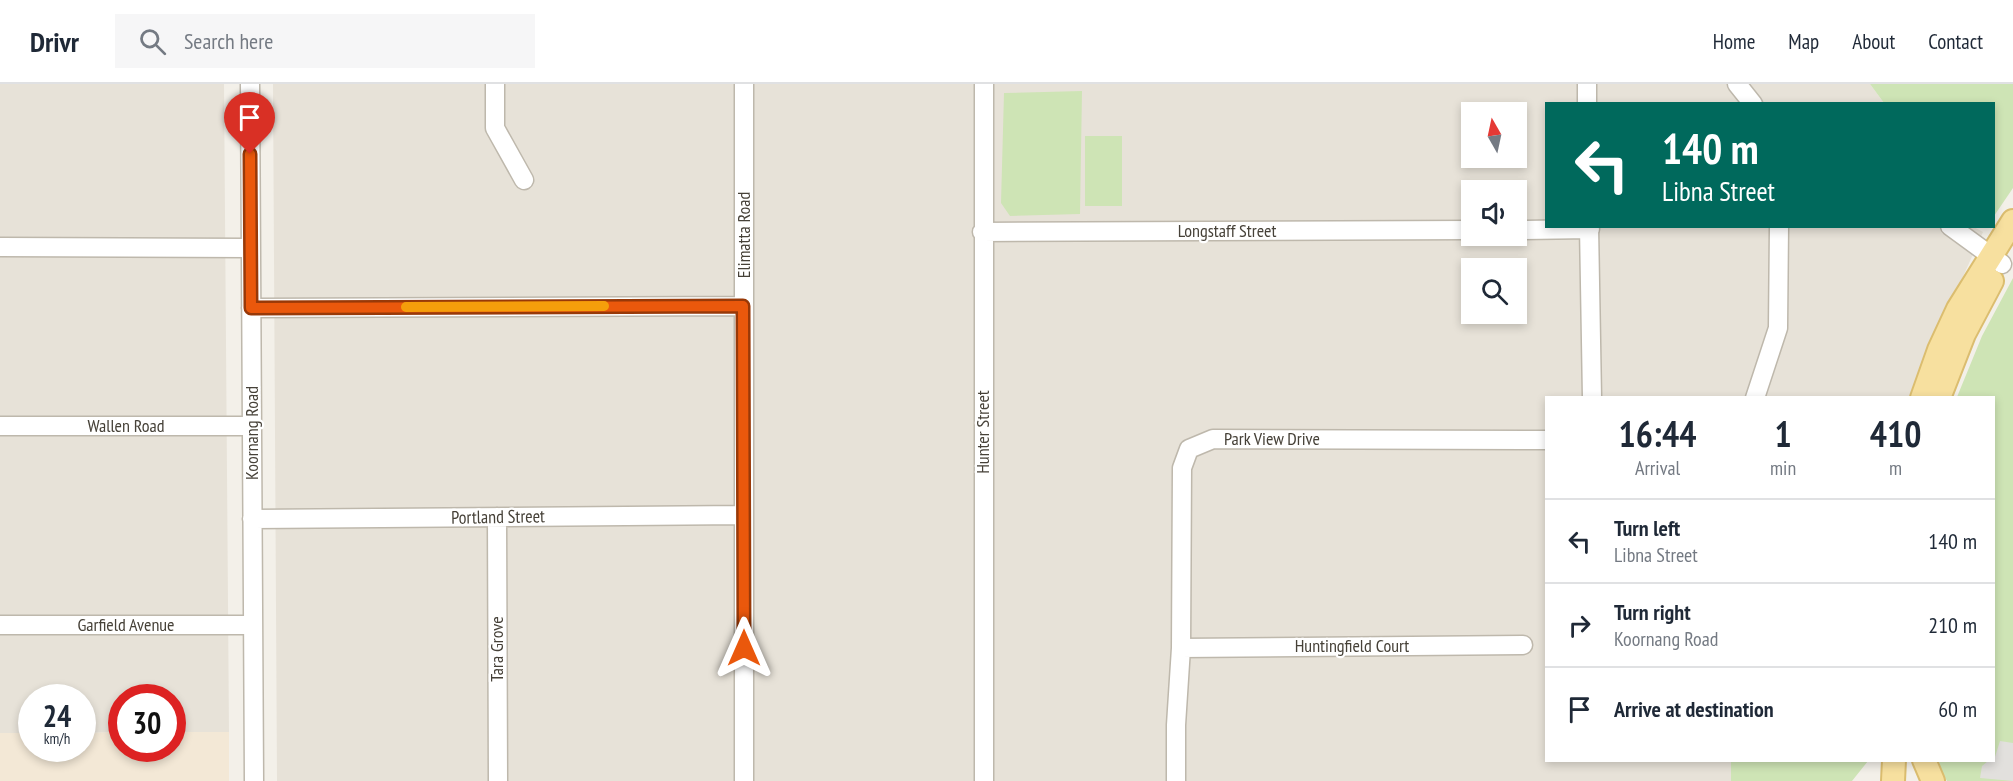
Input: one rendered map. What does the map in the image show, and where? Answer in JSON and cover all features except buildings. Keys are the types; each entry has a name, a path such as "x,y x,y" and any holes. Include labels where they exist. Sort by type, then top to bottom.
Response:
{"main road":[{"path":"1941,396 1964,334 2002,256 2013,221"},
{"path":"1923,396 1939,350 1958,309 2002,256"},
{"path":"1921,781 1923,762"},
{"path":"1924,762 1933,781"}],"street":[{"name":"Koornang Road","path":"250,84 254,781"},
{"path":"495,84 495,129 524,180"},
{"name":"Elimatta Road","path":"744,84 744,781"},
{"name":"Hunter Street","path":"984,84 982,232 984,781"},
{"path":"1587,84 1587,102"},
{"path":"1737,84 1751,102"},
{"path":"1527,230 1590,228 1592,396"},
{"path":"1756,396 1778,328 1779,228"},
{"path":"1953,228 2002,256"},
{"name":"Longstaff Street","path":"982,232 1461,230"},
{"path":"0,248 250,248"},
{"path":"251,308 743,306"},
{"name":"Wallen Road","path":"0,426 251,426"},
{"name":"Park View Drive","path":"1176,781 1176,725 1181,648 1182,468 1188,449 1213,439 1545,440"},
{"name":"Portland Street","path":"252,519 743,515"},
{"name":"Tara Grove","path":"497,517 498,781"},
{"name":"Garfield Avenue","path":"0,626 252,625"},
{"name":"Huntingfield Court","path":"1181,648 1523,645"}],"shaded area":[{"path":"0,84 224,84 229,732 186,732 186,684 108,684 108,732 96,733 96,684 18,684 18,733 0,733"},
{"path":"273,84 1870,84 1883,102 1545,102 1545,228 1976,228 1983,232 1909,396 1545,396 1545,762 1731,762 1731,781 277,781"},
{"path":"108,732 108,762 186,762 186,732 229,732 229,781 0,781 0,733 18,733 18,762 96,762 96,733"},
{"path":"2000,741 2013,743 2013,781 1980,778 1982,766 1987,762 1995,762"}],"green space":[{"path":"1870,84 2013,84 2013,188 1995,215 1995,102 1883,102"},
{"path":"1082,91 1080,214 1010,216 1001,203 1004,93"},
{"path":"1085,136 1122,136 1122,206 1085,206"},
{"path":"2013,278 2013,781 1947,781 1940,769 1939,762 1995,762 1995,396 1957,396 1982,336"},
{"path":"1731,762 1867,762 1852,781 1731,781"}],"slow traffic":[{"path":"406,307 604,306"}],"route":[{"path":"250,154 251,308 743,306 744,648"}]}
